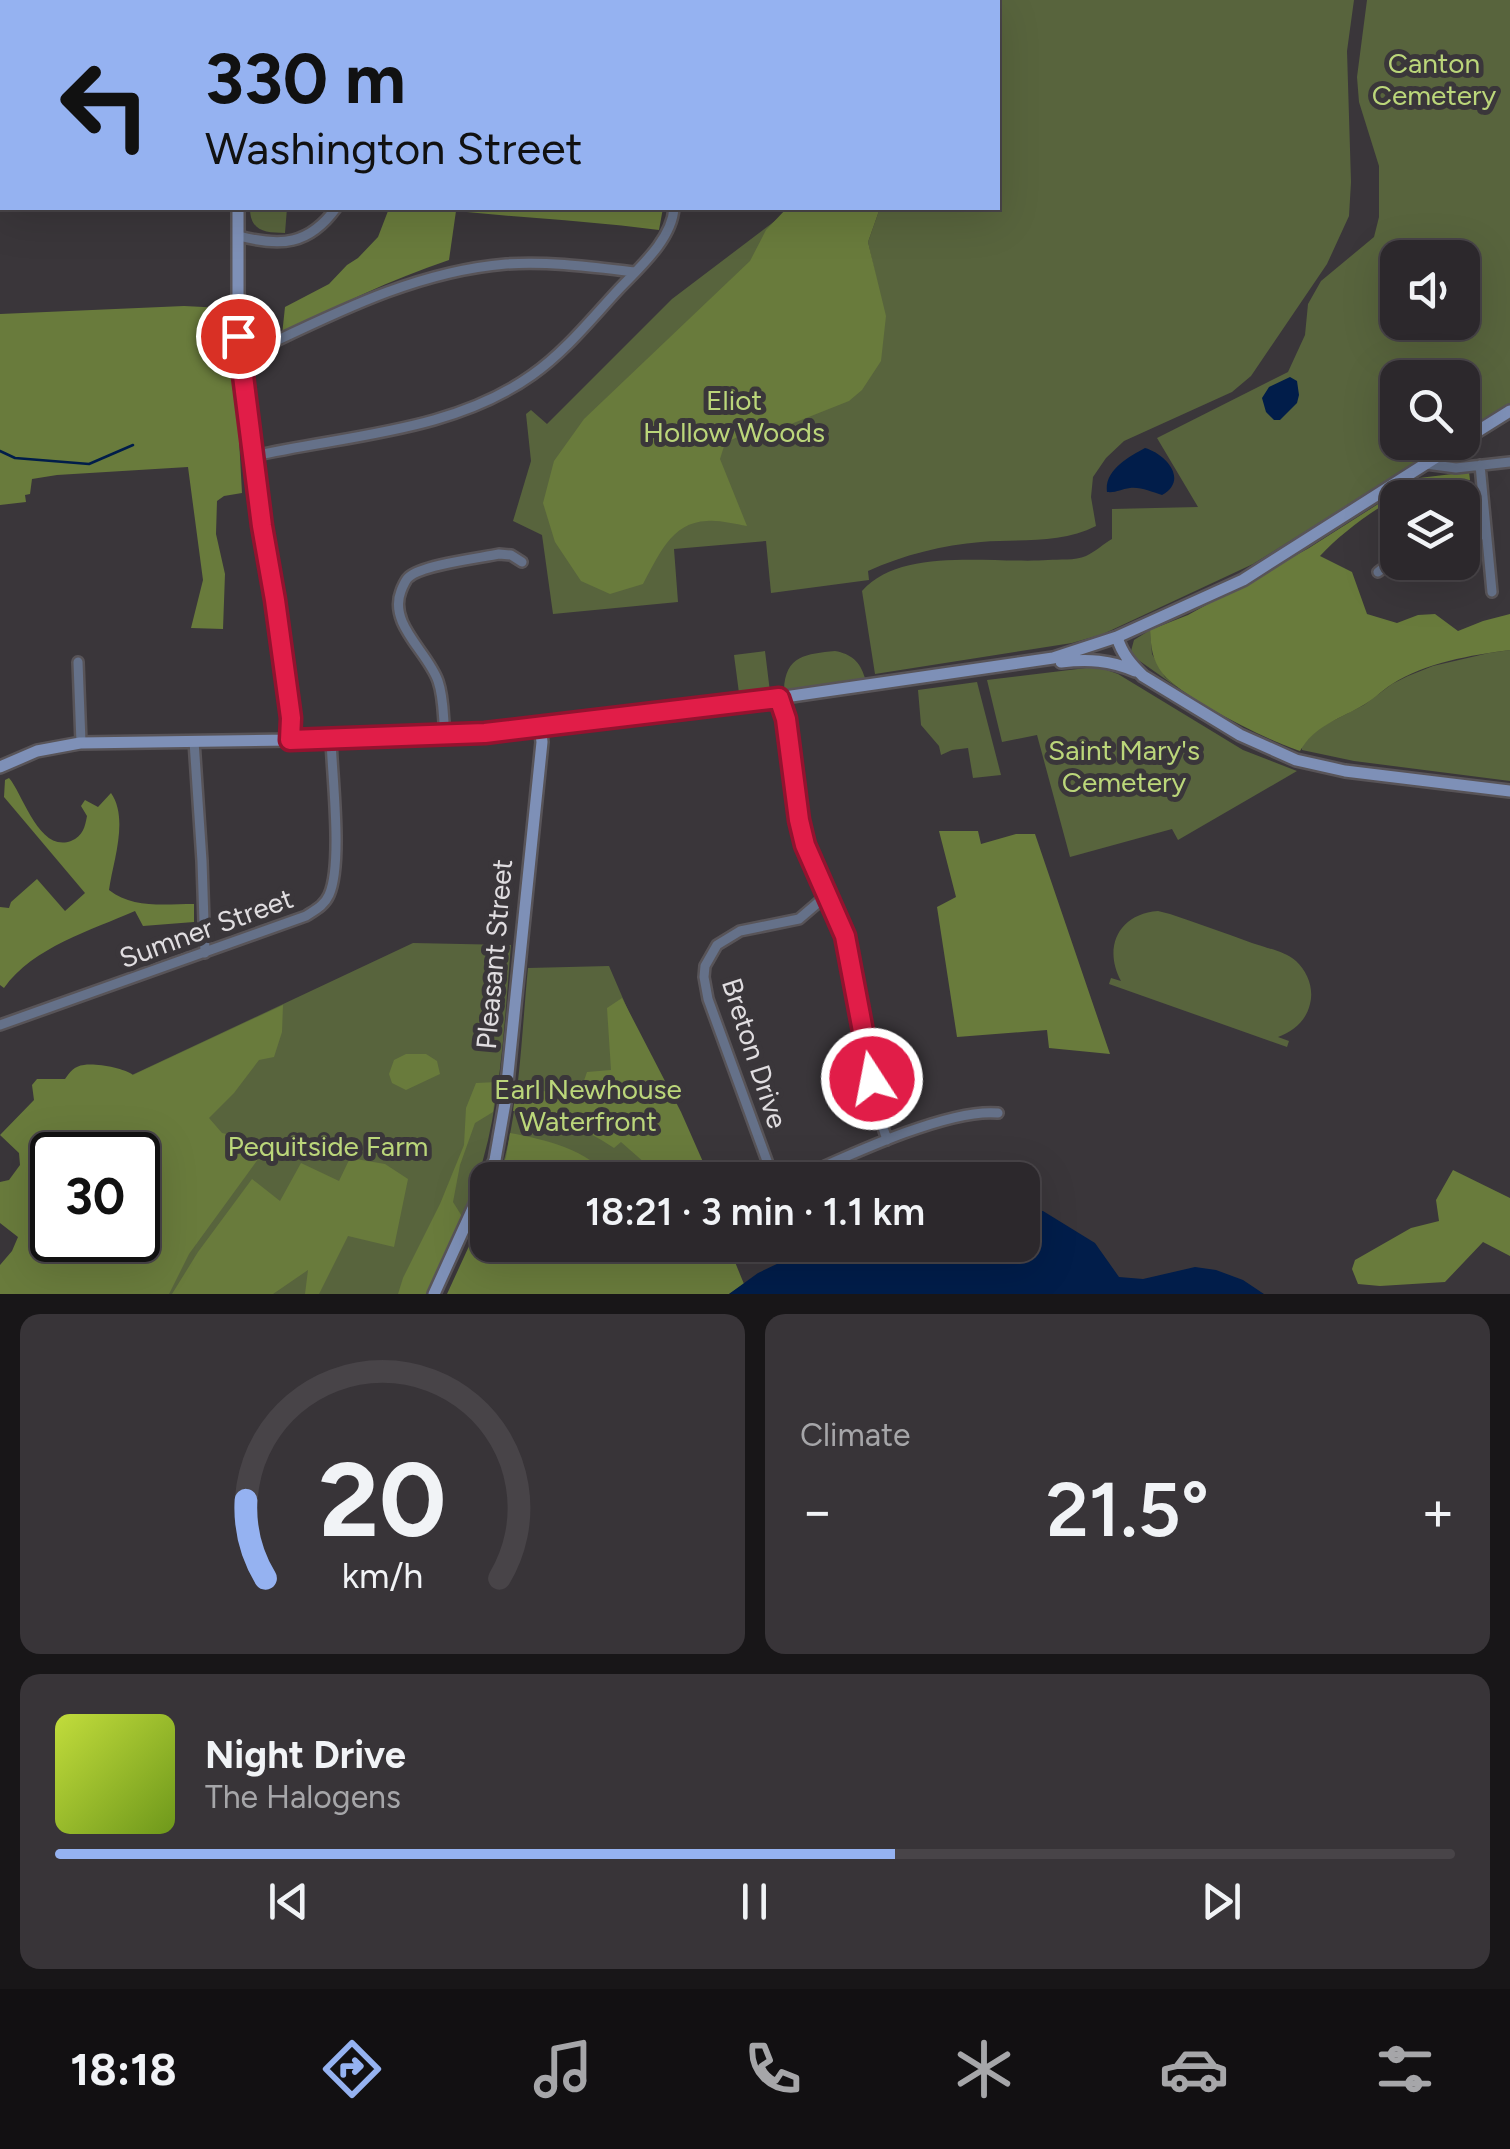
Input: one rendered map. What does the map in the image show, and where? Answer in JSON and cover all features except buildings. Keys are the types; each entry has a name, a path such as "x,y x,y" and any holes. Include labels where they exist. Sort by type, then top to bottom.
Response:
{"main road":[{"path":"238,210 240,358 291,718 290,740"},
{"path":"1480,430 1510,412"},
{"path":"0,767 37,751 81,743 444,735 779,698 1052,658 1112,640 1244,580 1432,460"},
{"path":"1112,640 1112,656 1127,668 1240,735 1296,760 1345,771 1510,791"},
{"path":"1112,640 1143,676"},
{"path":"998,666 1096,660 1127,668"},
{"name":"Pleasant Street","path":"434,1294 499,1146 542,742 540,726"}],"street":[{"path":"239,236 276,243 292,241 321,226 334,210"},
{"path":"254,456 428,422 457,414 512,388 547,363 635,272 670,227 674,210"},
{"path":"240,358 346,308 433,276 504,264 538,263 635,272"},
{"path":"1426,464 1456,468 1510,462"},
{"path":"1480,466 1492,592"},
{"path":"1480,534 1486,534"},
{"path":"444,735 436,676 398,612 402,588 408,577 424,570 499,554 522,562"},
{"path":"78,662 81,743"},
{"path":"779,698 786,719 805,845 845,936 887,1140"},
{"name":"Sumner Street","path":"0,1026 306,916 322,906 330,894 336,857 331,739"},
{"path":"194,741 205,953"},
{"name":"Breton Drive","path":"767,1162 708,999 706,966 717,945 729,937 799,918 827,895"},
{"path":"836,1162 887,1140 970,1113 998,1113"}],"green space":[{"name":"Eliot Hollow Woods","path":"1000,0 1354,0 1347,51 1349,216 1327,264 1251,376 1232,392 1124,441 1106,458 1093,477 1091,497 1096,526 1054,538 938,548 868,571 869,580 771,593 766,541 674,549 678,602 553,614 542,535 513,521 531,461 526,414 531,410 547,424 672,299 789,210 794,210 885,318 868,242 879,210 1000,210"},
{"name":"Canton Cemetery","path":"1367,0 1510,0 1510,403 1480,422 1480,360 1380,360 1380,460 1420,460 1388,480 1380,480 1380,485 1253,564 1103,634 1072,643 875,674 862,591 879,577 924,562 1082,558 1112,539 1112,509 1198,507 1157,438 1288,372 1305,335 1308,304 1321,281 1374,237 1379,217 1379,166 1359,102 1357,77"},
{"path":"250,210 287,210 285,233 260,229"},
{"path":"663,210 659,230 456,211 449,260 364,294 282,335 285,307 329,284 358,258 378,237 388,211"},
{"name":"Eliot Hollow Woods","path":"785,210 879,210 868,242 886,316 881,361 862,390 849,401 781,428 748,432 725,443 720,459 747,526 712,521 684,527 660,552 643,584 610,594 581,581 555,542 543,503 554,461 584,419 750,261 766,230"},
{"path":"184,306 232,311 242,493 217,501 216,534 225,574 223,629 191,628 203,580 188,467 32,479 26,502 0,505 0,314"},
{"path":"1469,472 1470,480 1416,480"},
{"path":"1380,503 1380,508 1320,556 1352,572 1367,614 1397,623 1435,614 1458,631 1510,614 1510,650 1449,661 1405,677 1319,730 1300,751 1207,706 1163,674 1153,653 1150,630 1188,615 1309,548"},
{"path":"1150,630 1152,654 1165,677 1178,688 1131,651 1134,640"},
{"path":"1510,650 1510,781 1354,761 1302,750 1317,729 1408,676 1433,666"},
{"path":"765,651 770,692 739,693 734,655"},
{"path":"835,651 854,659 865,678 784,690 793,663 807,655"},
{"name":"Saint Mary's Cemetery","path":"1086,668 1118,674 1243,750 1297,771 1178,840 1172,829 1070,857 1037,735 1002,742 987,680"},
{"path":"977,682 1001,775 973,778 968,748 941,755 939,746 921,725 918,690"},
{"path":"9,778 41,831 60,842 71,841 83,831 87,816 81,806 85,800 98,807 111,793 119,827 109,890 139,903 194,904 194,922 143,926 135,911 47,951 4,988 0,985 0,907 9,908 37,879 65,911 85,893 4,797 5,780"},
{"path":"939,831 978,831 981,844 1016,834 1035,834 1110,1054 1049,1048 1047,1030 957,1037 937,907 956,897"},
{"path":"1158,911 1280,952 1300,965 1309,981 1311,998 1302,1020 1278,1037 1289,1041 1287,1047 1109,984 1111,978 1121,981 1114,945 1124,926"},
{"name":"Pequitside Farm","path":"413,943 511,945 499,1077 487,1144 482,1162 470,1162 470,1198 428,1294 73,1294 12,1251 30,1246 30,1262 160,1262 160,1132 117,1132 85,1097"},
{"name":"Earl Newhouse Waterfront","path":"609,966 693,1162 503,1162 515,1103 528,968"},
{"path":"622,998 703,1162 644,1162 621,1142 614,1148 566,1123 513,1111 516,1088 579,1095 587,1072 611,1070 607,1008"},
{"path":"283,1005 282,1032 274,1057 259,1060 209,1118 222,1133 262,1142 261,1155 189,1254 169,1294 0,1294 0,1265 18,1237 0,1223 0,1182 9,1180 20,1165 19,1153 0,1135 34,1100 32,1085 37,1079 65,1079 81,1066 117,1068 133,1075"},
{"path":"406,1054 426,1054 437,1061 440,1074 406,1090 392,1083 389,1074 394,1060"},
{"path":"497,1082 493,1112 475,1123 460,1165 453,1202 463,1218 428,1294 398,1294 464,1145 466,1108 476,1083"},
{"path":"510,1133 552,1143 592,1162 504,1162"},
{"path":"350,1158 385,1164 408,1179 394,1247 348,1236 319,1294 305,1294 308,1270 273,1294 172,1294 252,1179 280,1201 301,1163 339,1181"},
{"path":"1453,1170 1510,1198 1510,1256 1483,1242 1445,1282 1358,1284 1352,1269 1355,1260 1411,1228 1439,1221 1436,1200"},
{"name":"Earl Newhouse Waterfront","path":"470,1244 470,1262 735,1262 744,1284 729,1294 447,1294"}],"water":[{"path":"1290,377 1297,381 1297,403 1280,420 1274,420 1266,412 1262,398 1269,387"},
{"path":"1145,448 1172,468 1174,482 1170,489 1162,495 1134,488 1107,492 1113,471"},
{"path":"1040,1211 1095,1243 1119,1277 1143,1279 1195,1267 1243,1280 1264,1294 729,1294 781,1262 1040,1262"}],"waterway":[{"path":"0,451 15,458 89,464 133,445"}],"route":[{"path":"238,336 291,718 290,740 485,733 779,698 786,719 805,845 845,936 872,1079"}]}
